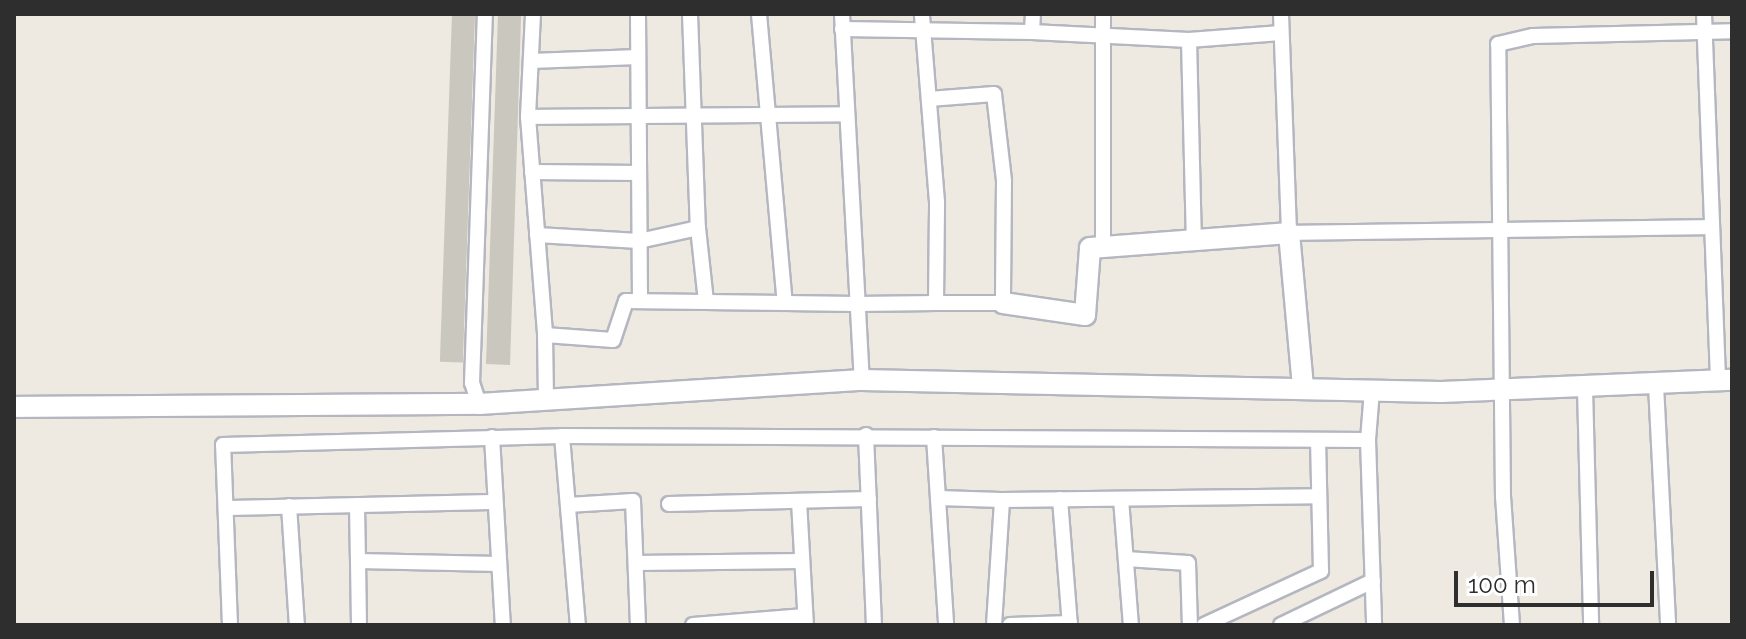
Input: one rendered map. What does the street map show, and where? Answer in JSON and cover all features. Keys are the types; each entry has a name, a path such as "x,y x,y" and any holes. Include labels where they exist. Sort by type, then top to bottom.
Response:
{"main road":[{"path":"1003,303 1085,315 1090,248 1289,233 1303,388"},
{"path":"14,407 479,404 546,397 862,380 1501,392 1725,381"}],"street":[{"path":"479,404 472,383 485,14"},
{"path":"533,14 528,117 545,335 546,397"},
{"path":"638,14 640,301"},
{"path":"690,14 698,116 698,228 706,302"},
{"path":"759,14 785,303"},
{"path":"1032,32 1033,14"},
{"path":"1103,14 1103,247"},
{"path":"1281,14 1289,233 1710,227"},
{"path":"1704,14 1710,227 1725,381"},
{"path":"862,380 842,22 923,22 1103,38 1189,40 1281,33"},
{"path":"923,22 937,202 936,303"},
{"path":"1512,625 1501,392 1496,72 1501,40 1732,31"},
{"path":"1189,40 1194,240"},
{"path":"531,61 638,57"},
{"path":"545,335 613,340 626,301 1003,303 1004,181 994,94 929,99"},
{"path":"528,117 847,114"},
{"path":"532,172 639,173"},
{"path":"537,235 639,241 698,228"},
{"path":"1656,385 1668,625"},
{"path":"1585,389 1591,625"},
{"path":"1372,390 1368,440 1374,625"},
{"path":"230,625 223,445 562,436 866,435 1368,440"},
{"path":"866,435 874,625"},
{"path":"562,436 578,625"},
{"path":"492,437 503,625"},
{"path":"934,437 946,625"},
{"path":"1204,625 1321,571 1318,440"},
{"path":"938,498 1319,496"},
{"path":"669,504 869,499"},
{"path":"1010,625 1070,624 1060,499"},
{"path":"1121,499 1131,625"},
{"path":"994,625 1002,500"},
{"path":"568,505 633,501 638,625"},
{"path":"693,625 806,620 799,501"},
{"path":"226,508 495,502"},
{"path":"357,505 359,625"},
{"path":"289,506 297,625"},
{"path":"1126,559 1188,563 1190,625"},
{"path":"358,561 499,564"},
{"path":"636,563 802,561"},
{"path":"1281,625 1373,581"}],"building":[{"path":"452,14 475,15 463,363 440,362"},
{"path":"498,14 521,14 510,365 486,364"}]}
